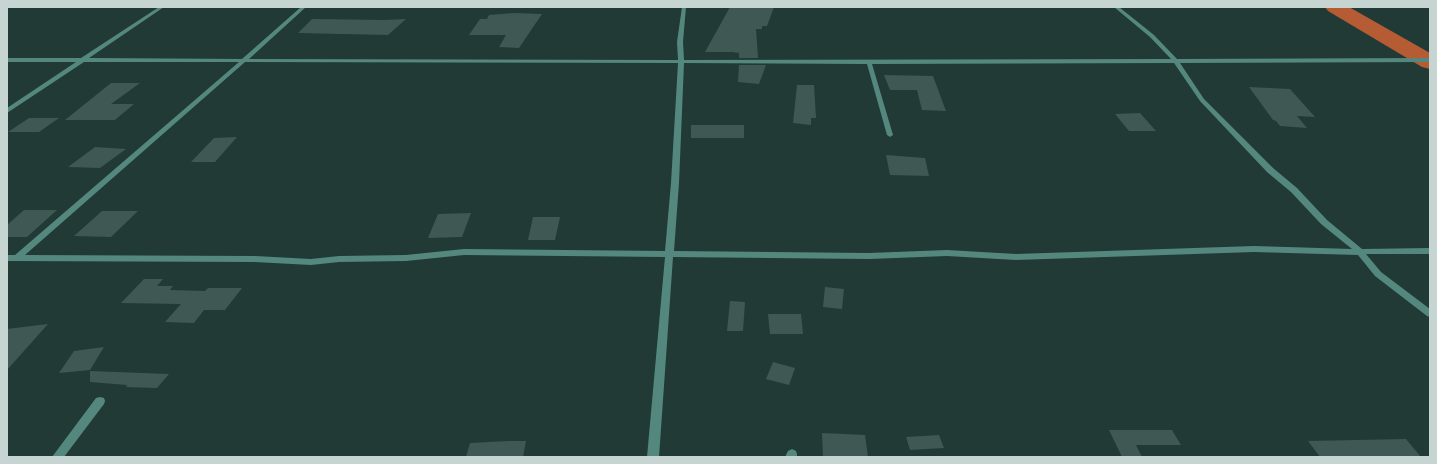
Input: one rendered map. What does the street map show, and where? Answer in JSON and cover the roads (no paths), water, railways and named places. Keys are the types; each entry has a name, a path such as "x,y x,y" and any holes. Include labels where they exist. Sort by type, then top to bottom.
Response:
{"street":[{"path":"7,111 162,7"},
{"path":"17,258 185,114 304,7"},
{"path":"653,457 675,183 681,61 680,42 684,7"},
{"path":"1116,7 1152,36 1175,60 1202,100 1270,170 1294,190 1324,222 1360,252 1378,274 1430,314"},
{"path":"7,60 869,62 1430,60"},
{"path":"869,62 890,135"},
{"path":"7,258 255,259 311,262 339,259 406,258 464,252 869,256 947,253 1016,257 1254,250 1360,252 1430,251"},
{"path":"58,457 100,401"}],"waterway":[{"path":"1335,7 1430,62"}]}
